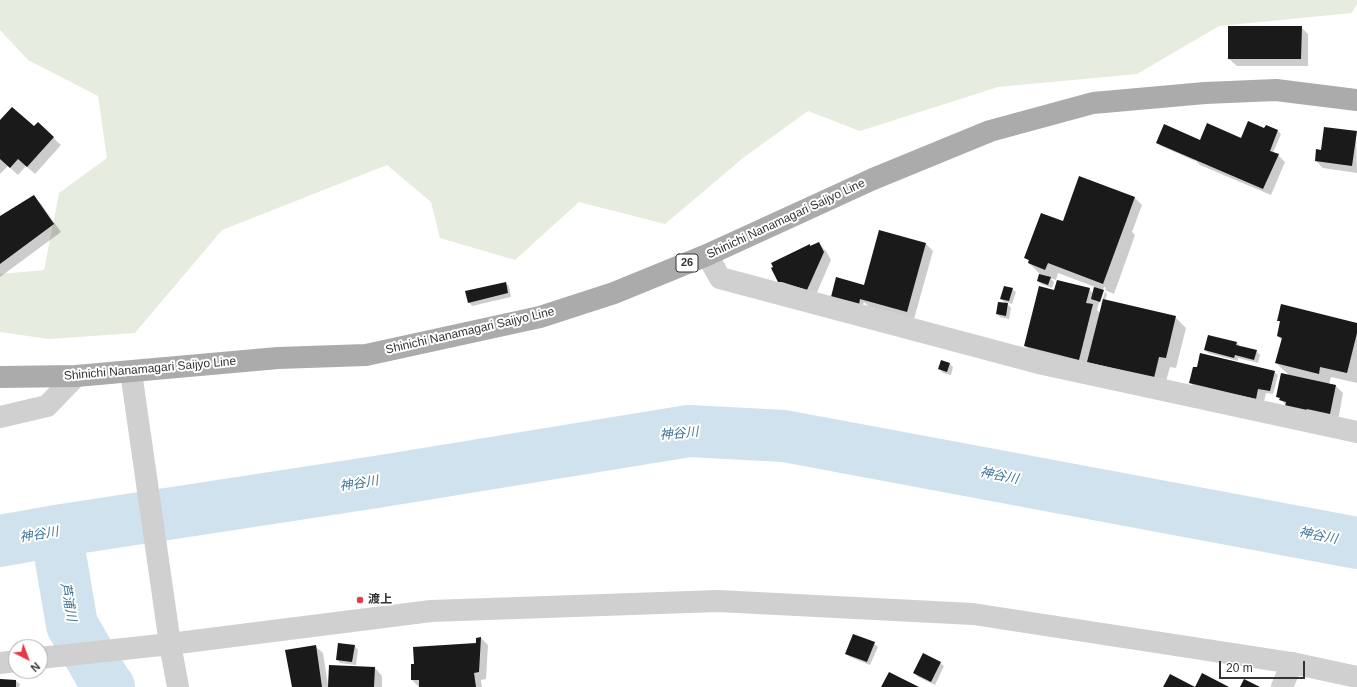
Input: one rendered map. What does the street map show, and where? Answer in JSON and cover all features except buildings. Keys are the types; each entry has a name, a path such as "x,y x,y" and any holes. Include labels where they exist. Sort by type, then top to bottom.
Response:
{"main road":[{"name":"Shinichi Nanamagari Saijyo Line","path":"0,377 76,376 278,358 366,355 540,317 614,293 707,255 873,179 990,131 1093,103 1205,93 1276,90 1357,100"}],"street":[{"path":"707,255 720,278 1043,364 1357,432"},
{"path":"131,372 169,636 178,687"},
{"path":"0,417 47,406 76,376"},
{"path":"48,657 115,650 169,636 431,612 718,601 973,614 1292,663 1357,677"},
{"path":"1282,687 1292,663"}],"shaded area":[{"path":"0,0 1357,0 1357,4 1352,13 1219,26 1137,74 998,87 860,131 808,111 743,158 665,224 579,202 515,260 440,238 431,202 387,165 222,230 135,333 49,339 0,332 0,274 44,270 59,193 107,158 98,96 28,60 0,30"}],"waterway":[{"name":"神谷川","path":"0,541 689,431 784,436 1357,543"},
{"name":"芦浦川","path":"56,531 72,625 109,687"}],"place":[{"name":"渡上","path":"360,600"}]}
